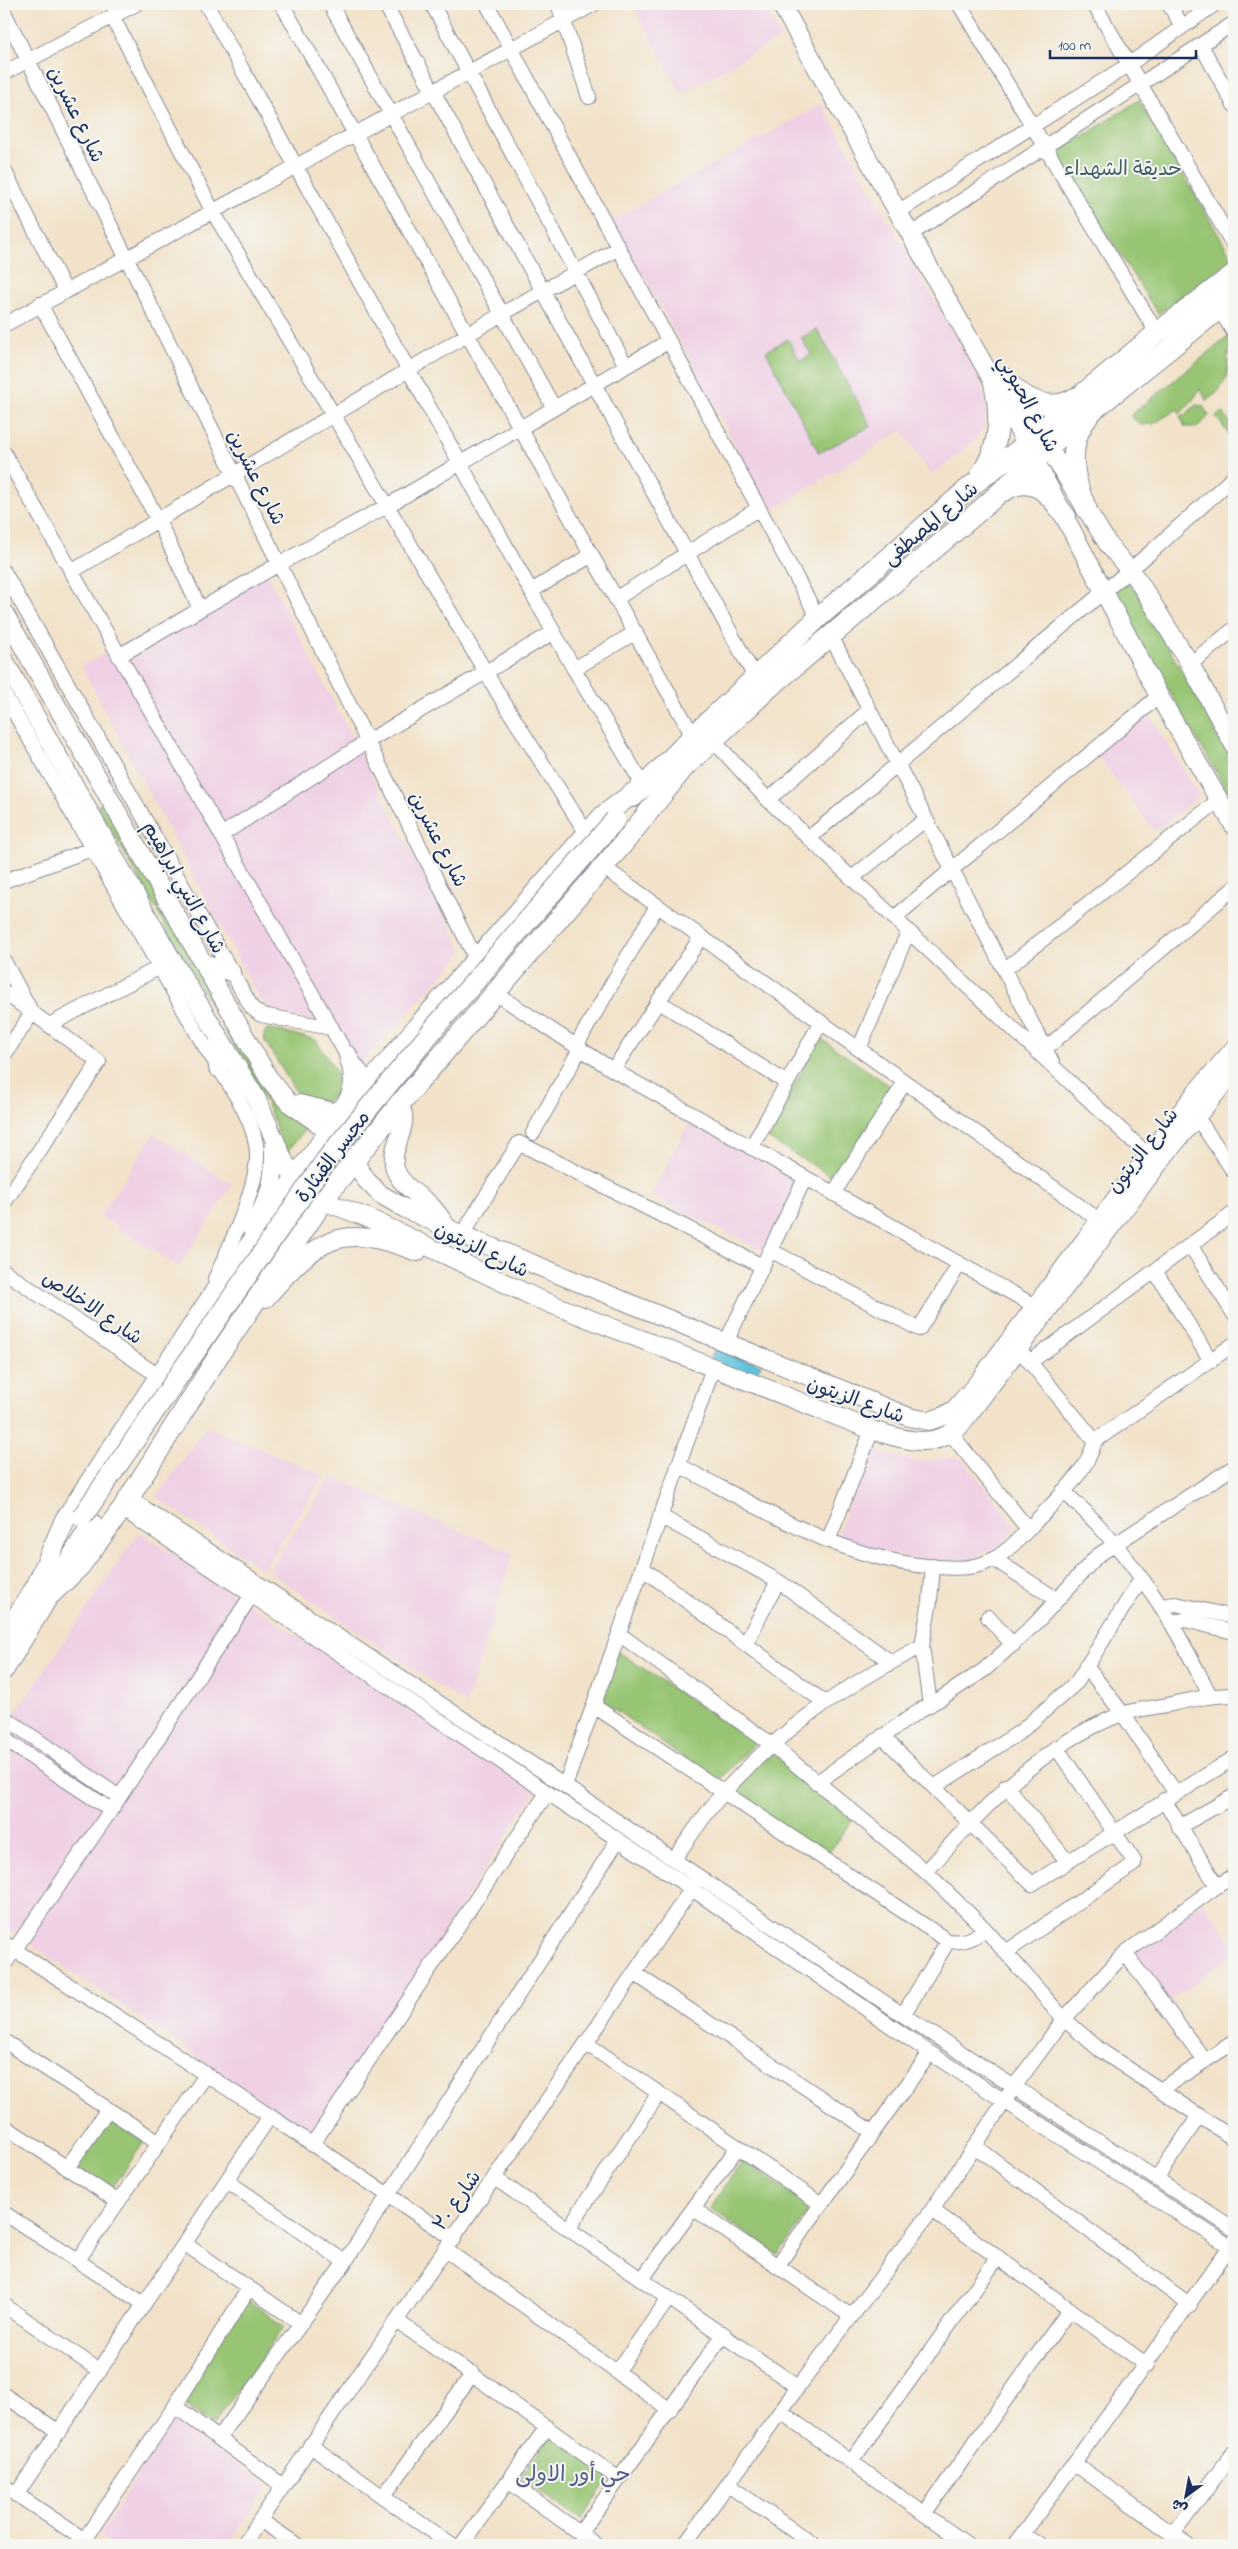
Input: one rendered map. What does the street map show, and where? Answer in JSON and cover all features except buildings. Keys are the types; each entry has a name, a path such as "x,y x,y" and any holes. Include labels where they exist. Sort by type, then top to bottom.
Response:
{"highway":[{"name":"شارع المصطفى","path":"682,770 713,740 831,636 985,506 1037,446 1091,399 1157,333 1234,274"},
{"name":"شارع المصطفى","path":"1091,399 1226,303"},
{"path":"999,380 1021,394 1043,404 1061,404 1091,399 1074,454 1077,485 1087,510"},
{"path":"970,487 984,469 995,450 999,414 999,380"},
{"name":"شارع المصطفى","path":"641,787 692,736 818,618 970,487 1037,446"},
{"path":"985,506 1010,487 1027,484 1038,487 1049,496 1066,517"},
{"path":"619,823 682,770"},
{"path":"4,1637 44,1590 80,1566 125,1504 222,1350 323,1201 354,1161 603,867 682,770"},
{"path":"619,823 641,787"},
{"path":"4,1668 44,1590 65,1520 198,1318 235,1263 257,1236 332,1121 353,1104 476,959 587,834 604,816 641,787"},
{"name":"مجسر القيثارة","path":"44,1590 87,1521 336,1167 619,823"},
{"path":"257,1236 268,1230 279,1235 287,1243 286,1256"}],"main road":[{"name":"شارع الحبوبي","path":"781,4 903,209"},
{"name":"شارع الحبوبي","path":"792,4 915,232 1037,446 1066,517 1104,591 1159,696 1234,826"},
{"path":"1037,446 1087,510 1108,544 1139,582 1190,664 1234,745"},
{"name":"شارع النبي ابراهيم","path":"4,614 268,1077 285,1098 306,1117 332,1121 339,1138 354,1161"},
{"path":"4,660 168,953 256,1098 274,1140 295,1178 310,1193 323,1201"},
{"path":"44,729 64,717"},
{"path":"203,963 231,972"},
{"path":"218,1068 219,1037"},
{"name":"شارع الزيتون","path":"354,1161 367,1181 380,1194 404,1208 455,1232 908,1417 929,1421 955,1409 976,1385 1197,1091 1234,1050"},
{"path":"332,1121 352,1091 354,1082 348,1055"},
{"name":"شارع الزيتون","path":"323,1201 368,1218 536,1298 872,1430 914,1443 931,1442 951,1434 1025,1356 1196,1116 1234,1071"},
{"path":"399,1106 404,1120 394,1154 397,1173 404,1184 431,1206 455,1232"},
{"path":"235,1263 275,1177 274,1140"},
{"path":"222,1350 290,1270 316,1249 343,1236 369,1236 399,1245 536,1298"},
{"path":"754,1384 768,1382 771,1378 772,1367 764,1358"},
{"path":"804,1403 796,1394 797,1388 804,1380 814,1379"}],"street":[{"path":"4,73 136,4"},
{"path":"206,4 641,787"},
{"path":"282,4 617,598 692,736"},
{"path":"330,4 554,408"},
{"path":"385,4 688,552 755,677"},
{"path":"432,4 626,366"},
{"path":"487,4 818,618"},
{"path":"558,4 565,20 589,97"},
{"path":"4,325 125,257 594,4"},
{"path":"959,4 1157,333"},
{"path":"1094,4 1234,246"},
{"path":"1169,4 1182,26"},
{"path":"903,209 1128,65 1215,4"},
{"name":"شارع عشرين","path":"4,12 476,959"},
{"path":"112,16 212,210 485,672 587,834"},
{"path":"915,232 1234,23"},
{"path":"1202,45 1234,105"},
{"path":"4,170 65,290"},
{"path":"71,572 468,334 619,248"},
{"path":"1226,303 1234,333"},
{"path":"40,304 158,520 200,609"},
{"path":"119,656 279,564 461,464 669,341"},
{"path":"4,453 348,1055 370,1083 399,1106"},
{"path":"809,838 1129,570 1234,477"},
{"path":"617,598 759,508"},
{"path":"531,591 592,554"},
{"path":"4,572 231,972 256,1012 332,1028"},
{"path":"1190,664 1234,629"},
{"path":"221,835 368,742 554,632"},
{"path":"574,669 636,632"},
{"path":"831,636 1057,1072"},
{"path":"4,694 242,1107 255,1138 257,1154 253,1180 244,1208 198,1318"},
{"path":"894,918 1159,696"},
{"path":"768,800 869,710"},
{"path":"713,740 768,800 1148,1155"},
{"path":"1004,970 1219,800"},
{"path":"852,878 926,819"},
{"path":"4,881 92,849"},
{"path":"603,867 1099,1220"},
{"path":"1045,1049 1234,888"},
{"path":"533,1132 657,906"},
{"path":"858,1049 908,932"},
{"path":"613,1070 701,937"},
{"path":"4,961 32,1013"},
{"path":"48,1025 160,967"},
{"path":"4,992 99,1062 4,1203"},
{"path":"495,993 613,1070 1035,1306"},
{"path":"658,1001 787,1083"},
{"path":"4,1055 32,1013"},
{"path":"751,1148 820,1022"},
{"path":"833,1194 905,1082"},
{"path":"1196,1116 1234,1172"},
{"path":"455,1232 519,1143 762,1266"},
{"path":"726,1342 805,1178"},
{"path":"1094,1441 1025,1356 1155,1271 1234,1213"},
{"path":"1190,1245 1234,1314"},
{"path":"770,1250 919,1329 959,1265"},
{"name":"شارع الاخلاص","path":"4,1271 160,1377"},
{"path":"1155,1271 1211,1361"},
{"path":"678,1465 828,1541 873,1557 915,1566 973,1566 994,1559 1028,1529 1063,1492 1087,1462 1094,1441 1234,1344"},
{"path":"565,1786 713,1368"},
{"path":"828,1541 872,1430"},
{"path":"951,1434 1028,1529"},
{"path":"816,1783 882,1736 984,1670 1036,1623 1097,1556 1234,1467"},
{"path":"1063,1492 1082,1508 1114,1545 1161,1606 1210,1695"},
{"path":"125,1504 251,1596 692,1889 930,2054 1233,2246 1015,2545"},
{"path":"125,1504 565,1786 903,2015 1234,2229"},
{"path":"660,1516 778,1581 891,1662"},
{"path":"994,1559 1056,1599"},
{"path":"930,1705 922,1646 933,1566"},
{"path":"642,1568 824,1702"},
{"path":"934,1787 1020,1732 1077,1682 1141,1579"},
{"path":"746,1644 778,1581"},
{"path":"4,1965 9,1947 120,1797 251,1596"},
{"path":"1161,1606 1183,1605 1234,1617"},
{"path":"988,1617 1013,1645"},
{"path":"1170,1622 1185,1620 1234,1632"},
{"path":"619,1634 771,1744 926,1872 986,1929 1064,2018 1100,2050 1234,2139"},
{"path":"674,1859 723,1793 771,1744 824,1702 922,1646"},
{"path":"1086,1666 1122,1714 1170,1796 1179,1827 1217,1886"},
{"path":"926,1872 970,1822 1006,1786 1056,1747 1122,1714 1210,1695 1234,1695"},
{"path":"594,1706 948,1941 956,1942 972,1938 986,1929"},
{"path":"4,1717 120,1797"},
{"path":"882,1736 1032,1884 1170,1796 1234,1758"},
{"path":"4,1739 111,1810"},
{"path":"1006,1952 1132,1867 1134,1861 1056,1747"},
{"path":"1006,1786 1067,1861"},
{"path":"312,2145 547,1793"},
{"path":"1179,1827 1234,1796"},
{"path":"219,2438 345,2262 386,2195 618,1840"},
{"path":"684,2545 798,2387 932,2210 976,2147 1014,2087 1064,2018 1125,1952 1217,1886 1234,1876"},
{"name":"شارع ٣٠","path":"243,2545 310,2445 496,2179 700,1877"},
{"path":"903,2015 948,1941"},
{"path":"9,1947 270,2116 386,2195 617,2372 670,2410"},
{"path":"1125,1952 1206,2061"},
{"path":"634,1973 872,2132"},
{"path":"4,2040 158,2142"},
{"path":"1160,2090 1234,2042"},
{"path":"588,2044 821,2204"},
{"path":"777,2266 930,2054"},
{"path":"78,2260 206,2075"},
{"path":"568,2229 660,2094"},
{"path":"67,2168 108,2109"},
{"path":"16,2495 270,2116"},
{"path":"1156,2179 1199,2116"},
{"path":"4,2126 117,2201"},
{"path":"642,2279 738,2147"},
{"path":"976,2147 1190,2304"},
{"path":"496,2179 724,2334 798,2387"},
{"path":"227,2181 345,2262"},
{"path":"694,2209 851,2316"},
{"path":"932,2210 1147,2365"},
{"path":"4,2213 144,2304"},
{"path":"184,2244 300,2323"},
{"path":"852,2462 998,2257"},
{"path":"4,2486 88,2543 249,2288"},
{"path":"617,2372 669,2298"},
{"path":"4,2304 100,2371"},
{"path":"924,2514 1070,2309"},
{"path":"398,2321 619,2479"},
{"path":"580,2533 724,2334"},
{"path":"383,2497 473,2373"},
{"path":"4,2395 59,2432"},
{"path":"175,2406 283,2486"},
{"path":"781,2412 968,2545"},
{"path":"462,2545 547,2427"},
{"path":"310,2445 451,2545"},
{"path":"1173,2534 1232,2461"},
{"path":"1075,2464 1188,2545"},
{"path":"508,2481 596,2545"},
{"path":"728,2485 796,2540 814,2545"},
{"path":"260,2520 297,2545"},
{"path":"1024,2534 1039,2545"}],"shaded area":[{"path":"632,4 762,4 782,37 681,93"},
{"path":"822,104 979,379 987,407 985,426 977,438 956,457 931,475 902,430 770,512 691,360 610,221"},
{"path":"266,572 463,952 360,1065 330,1023 274,1013 259,998 81,666"},
{"path":"1146,710 1200,797 1155,831 1094,751"},
{"path":"689,1123 797,1182 764,1251 651,1196"},
{"path":"154,1134 232,1185 179,1267 100,1216"},
{"path":"206,1427 324,1475 263,1570 156,1497"},
{"path":"869,1448 918,1462 951,1457 962,1459 1016,1527 1000,1546 968,1560 920,1560 836,1540"},
{"path":"331,1477 513,1553 466,1704 268,1571"},
{"path":"139,1532 535,1792 312,2134 4,1926 4,1730"},
{"path":"1203,1902 1234,1944 1234,1954 1169,2001 1133,1953"},
{"path":"176,2417 268,2486 228,2545 113,2545 99,2536"}],"green space":[{"name":"حديقة الشهداء","path":"1139,100 1233,259 1158,314 1056,154"},
{"path":"817,329 871,426 819,453 766,351 788,339 800,361 811,354 801,338"},
{"path":"1229,336 1234,345 1234,360 1227,352 1227,374 1219,391 1213,396 1207,400 1200,389 1180,414 1178,409 1153,424 1141,425 1130,416"},
{"path":"1196,405 1203,406 1209,416 1198,427 1185,427 1180,416 1185,415"},
{"path":"1223,412 1234,430 1234,441 1216,417"},
{"path":"1123,583 1130,584 1138,594 1234,764 1234,803 1116,599 1116,589"},
{"path":"104,802 134,855 128,859 97,806"},
{"path":"136,858 162,905 156,909 129,861"},
{"path":"165,909 192,957 185,961 157,912"},
{"path":"194,960 225,1013 218,1018 186,963"},
{"path":"228,1016 273,1097 266,1102 220,1021"},
{"path":"267,1029 316,1040 337,1076 338,1090 335,1096 323,1102 309,1100 296,1092 265,1041 264,1034"},
{"path":"820,1038 893,1088 834,1178 766,1137"},
{"path":"275,1100 289,1116 308,1126 286,1153 267,1104"},
{"path":"614,1649 755,1743 718,1782 600,1699"},
{"path":"767,1750 853,1818 827,1856 736,1793"},
{"path":"107,2118 144,2142 111,2190 76,2167"},
{"path":"743,2160 811,2207 778,2255 710,2208"},
{"path":"244,2297 284,2327 213,2425 183,2403"},
{"path":"550,2435 609,2478 580,2520 521,2477"}],"water":[{"path":"716,1346 761,1365 753,1380 709,1363"}],"district":[{"name":"حي أور الاولى","path":"573,2473"}]}
